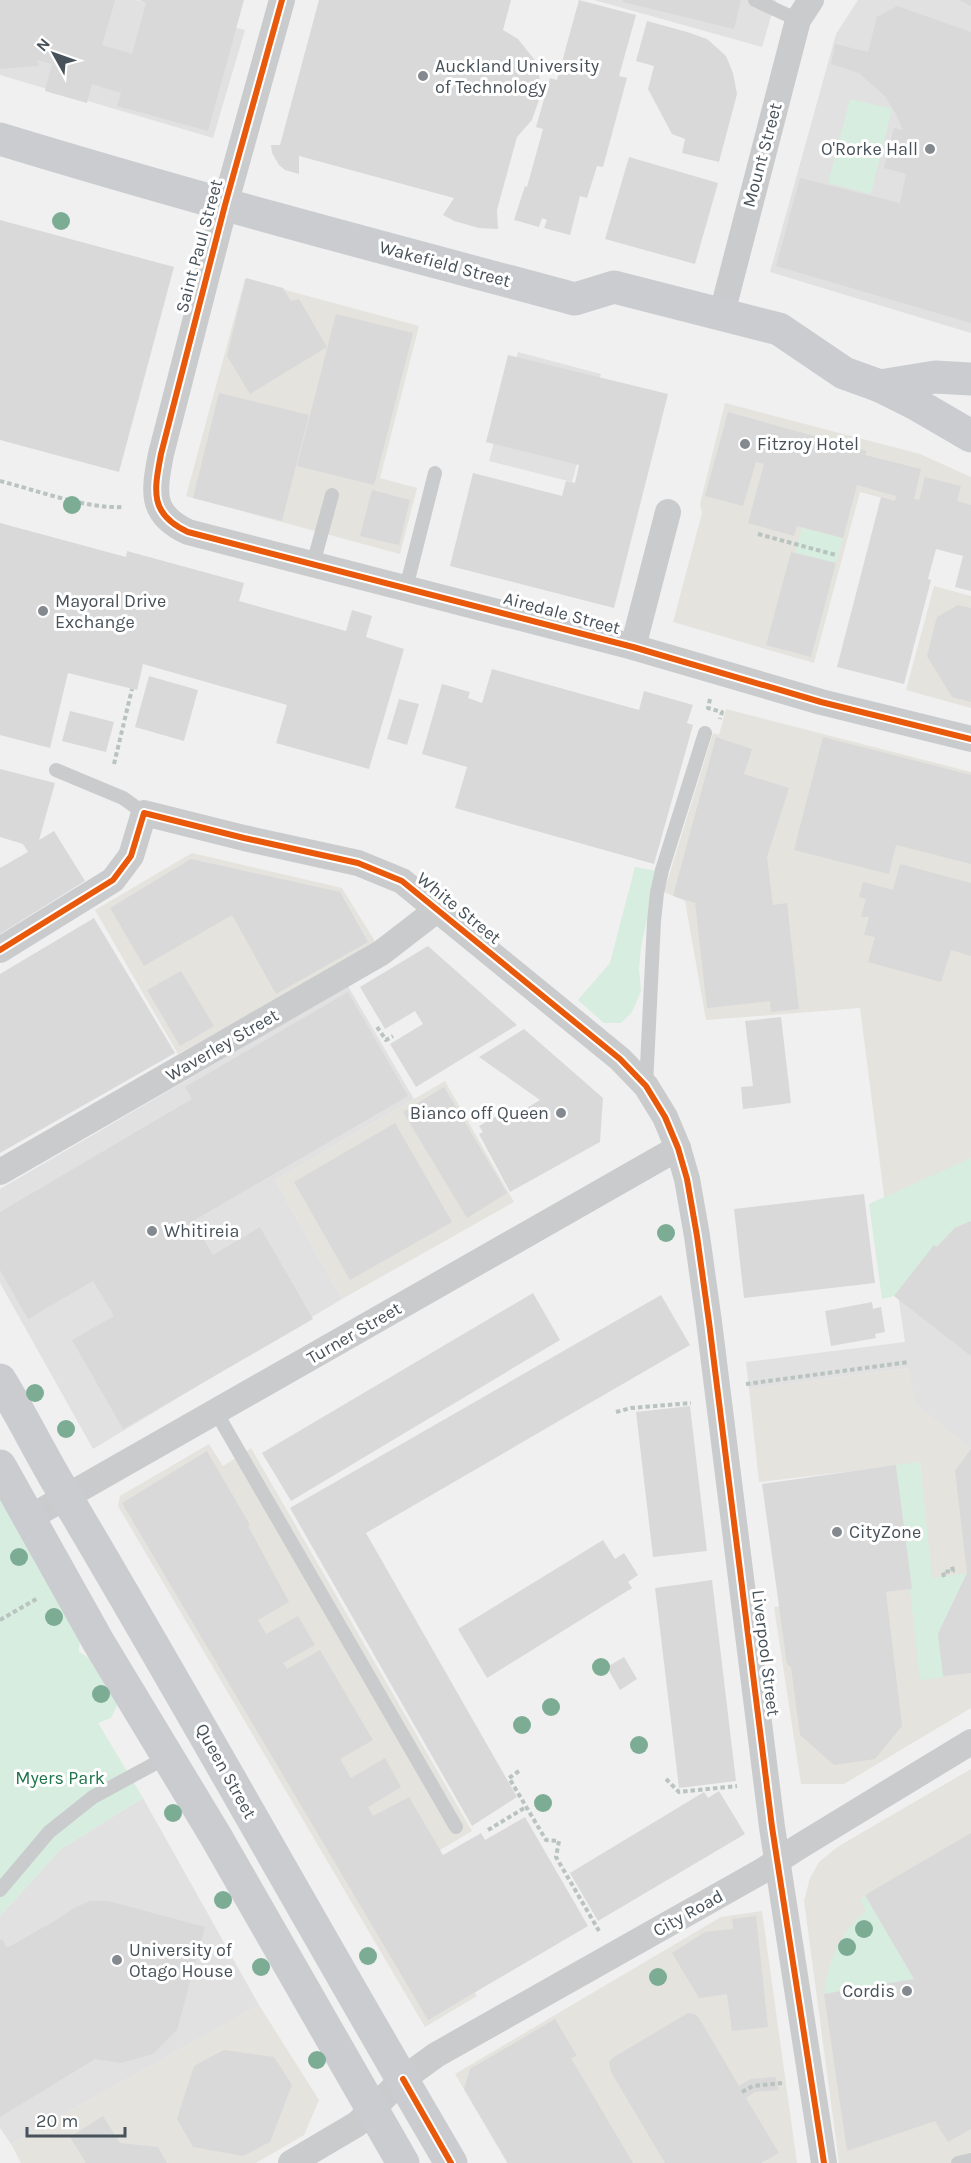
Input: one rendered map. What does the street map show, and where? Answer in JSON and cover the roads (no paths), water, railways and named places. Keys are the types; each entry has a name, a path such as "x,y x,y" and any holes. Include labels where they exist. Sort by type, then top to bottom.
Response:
{"main road":[{"name":"Wakefield Street","path":"0,139 75,163 225,205 575,299 614,287 779,329 844,373 880,386 971,436"},
{"name":"Wakefield Street","path":"880,386 935,377 971,379"},
{"name":"Queen Street","path":"0,1380 66,1497 159,1653 354,1999 403,2079 450,2163"},
{"path":"0,1466 99,1643 403,2163"}],"street":[{"name":"Saint Paul Street","path":"157,501 155,490 161,454 225,205 282,0"},
{"name":"Mount Street","path":"722,313 807,5"},
{"name":"Airedale Street","path":"157,501 159,509 171,523 188,532 633,647 821,702 971,739"},
{"path":"633,647 668,512"},
{"path":"0,950 113,880 131,856 144,813"},
{"name":"White Street","path":"144,813 367,866 402,881 601,1042 634,1072 646,1086 665,1117 678,1148"},
{"name":"Waverley Street","path":"0,1172 381,953 438,909"},
{"name":"Turner Street","path":"29,1518 678,1148"},
{"name":"Liverpool Street","path":"678,1148 687,1179 710,1322 777,1861 824,2163"},
{"name":"City Road","path":"291,2163 357,2124 403,2079 436,2055 762,1871 971,1743"}],"lane":[{"path":"755,0 807,5"},
{"path":"406,588 435,473"},
{"path":"313,564 332,495"},
{"path":"646,1086 657,893 662,870 705,733"},
{"path":"56,770 123,798 144,813"},
{"path":"216,1412 456,1827"},
{"path":"0,1890 49,1832 93,1797 167,1756"},
{"path":"958,2163 971,2160"}],"place":[{"name":"Auckland University of Technology","path":"423,76"},
{"name":"O'Rorke Hall","path":"930,149"},
{"name":"Fitzroy Hotel","path":"745,444"},
{"name":"Mayoral Drive Exchange","path":"43,611"},
{"name":"Bianco off Queen","path":"561,1113"},
{"name":"Whitireia","path":"152,1231"},
{"name":"CityZone","path":"837,1532"},
{"name":"University of Otago House","path":"117,1960"},
{"name":"Cordis","path":"907,1991"}],"park label":[{"name":"Myers Park","path":"60,1778"}]}
